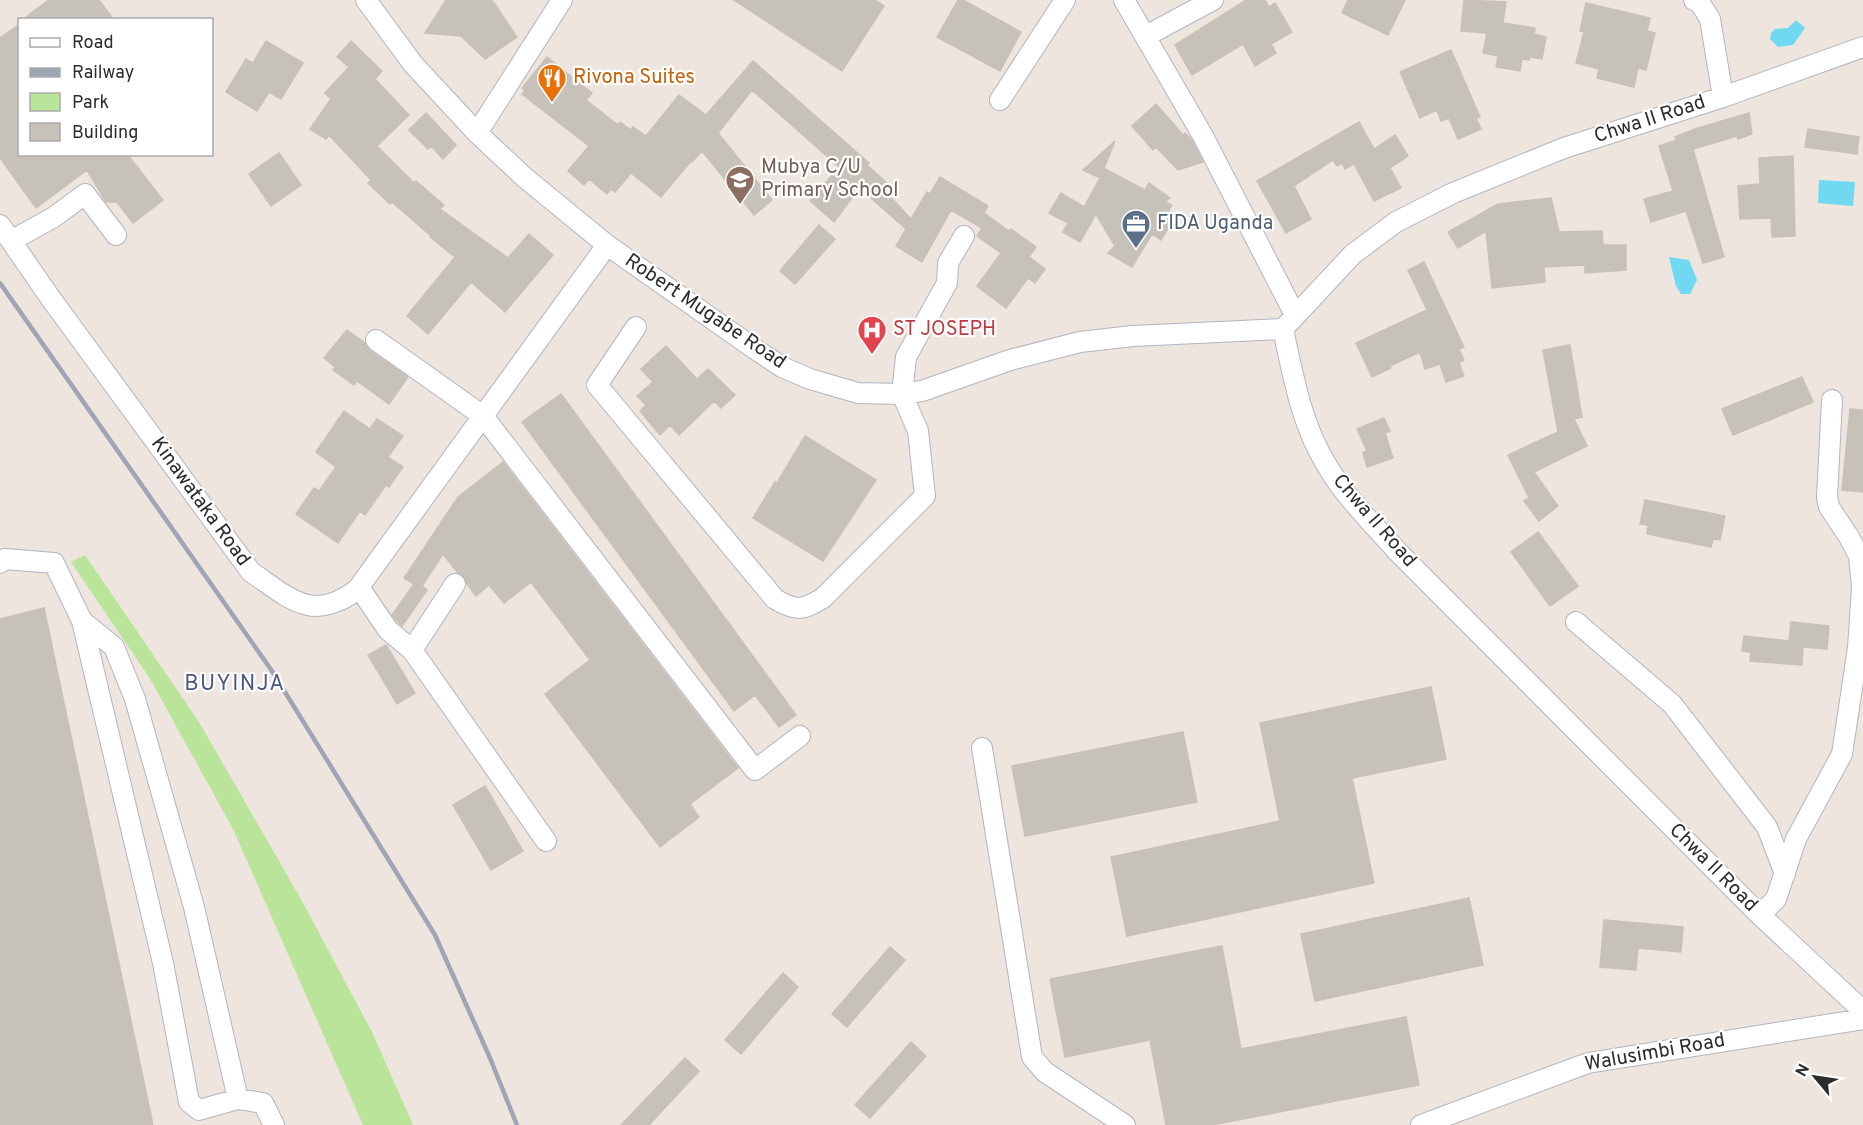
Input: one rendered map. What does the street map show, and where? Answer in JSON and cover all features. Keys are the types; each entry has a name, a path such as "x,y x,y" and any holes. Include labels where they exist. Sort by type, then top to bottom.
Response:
{"street":[{"name":"Robert Mugabe Road","path":"366,0 413,64 477,133 524,177 607,245 782,367 810,379 858,393 902,394 922,391 1010,360 1080,342 1289,322"},
{"path":"477,133 562,0"},
{"path":"1000,100 1065,0"},
{"path":"1124,0 1203,136 1289,322"},
{"path":"1146,36 1213,0"},
{"path":"1694,0 1700,3 1710,19 1723,97"},
{"name":"Chwa II Road","path":"1863,47 1723,97 1564,148 1453,193 1396,222 1353,254 1289,322 1299,401 1310,433 1325,463 1345,492 1398,552 1760,915 1863,1011"},
{"path":"11,241 54,216 85,194 116,235"},
{"name":"Kinawataka Road","path":"0,225 49,296 251,572 288,596 309,606 330,604 352,594 359,587 607,245"},
{"path":"636,327 597,385 776,599 789,607 806,608 823,598 925,496 918,431 902,394 906,357 947,284 948,263 964,236"},
{"path":"376,340 483,416 755,770 800,736"},
{"path":"1760,915 1776,899 1796,839 1842,754 1858,648 1862,587 1859,556 1829,507 1827,497 1832,400"},
{"path":"0,563 5,559 54,563 82,621 163,963 189,1102 199,1110 238,1100 263,1102 273,1125"},
{"path":"412,650 455,584"},
{"path":"359,587 388,630 412,650 546,841"},
{"path":"82,621 114,647 135,699 194,907 238,1100"},
{"path":"1576,622 1672,704 1767,827 1785,874"},
{"path":"982,748 1032,1057 1045,1072 1125,1125"},
{"name":"Walusimbi Road","path":"1421,1125 1588,1063 1863,1019"}],"green space":[{"path":"85,555 199,722 302,901 373,1034 413,1125 363,1125 233,829 149,677 71,562"}],"water":[{"path":"1796,20 1805,28 1793,45 1778,47 1770,39 1771,33 1775,29 1788,28"},
{"path":"1819,180 1855,182 1853,206 1818,203"},
{"path":"1669,257 1689,260 1697,280 1690,294 1681,294 1676,286"}],"building":[{"path":"49,0 99,0 112,18 25,18"},
{"path":"446,0 492,0 517,37 485,59 461,36 425,33"},
{"path":"734,0 875,0 884,6 842,71"},
{"path":"958,0 963,0 1021,32 1000,71 937,37"},
{"path":"1246,0 1265,0 1269,7 1275,3 1292,32 1271,44 1276,53 1255,66 1243,44 1192,75 1175,45"},
{"path":"1348,0 1405,0 1388,35 1342,13"},
{"path":"1464,0 1506,2 1503,23 1535,28 1534,34 1546,37 1542,59 1530,57 1529,60 1522,59 1520,71 1496,67 1498,56 1483,53 1487,33 1461,31"},
{"path":"1586,3 1650,18 1647,31 1655,33 1646,70 1638,68 1634,87 1597,78 1599,69 1576,63 1584,32 1580,31"},
{"path":"18,25 18,156 129,156 163,200 133,223 117,202 106,202 87,170 36,208 0,158 0,38"},
{"path":"266,41 303,63 281,99 269,92 257,111 226,92 246,59 253,63"},
{"path":"351,41 382,71 375,79 409,115 377,146 414,183 416,181 444,205 440,209 508,258 529,234 553,255 505,312 471,282 428,334 407,316 455,257 368,183 371,180 329,135 326,139 310,129 331,99 325,93 349,67 337,57"},
{"path":"1451,50 1480,117 1476,118 1481,129 1458,139 1449,118 1441,121 1437,110 1420,118 1400,72"},
{"path":"547,57 592,93 586,100 618,125 620,122 631,130 633,127 646,136 679,95 706,115 753,61 869,163 867,165 890,186 885,191 911,219 927,192 930,194 940,177 988,206 984,213 1036,247 1029,257 1045,269 1035,283 1028,278 1006,308 977,286 1001,253 977,236 982,228 951,210 922,262 896,246 906,229 863,191 861,194 857,191 834,222 810,201 839,167 752,90 718,133 772,200 754,215 702,151 661,197 631,173 615,192 611,189 607,194 589,179 584,185 568,171 589,146 522,94 525,90 522,88"},
{"path":"1156,104 1183,135 1185,133 1191,139 1203,162 1178,170 1156,147 1153,150 1132,126"},
{"path":"426,113 456,145 443,159 431,146 428,149 409,130"},
{"path":"1749,113 1752,134 1693,149 1724,257 1703,263 1686,211 1651,222 1644,199 1673,191 1659,146 1676,140 1675,137 1695,129"},
{"path":"1359,122 1374,149 1395,135 1408,156 1390,168 1401,188 1374,201 1354,164 1345,169 1342,163 1337,166 1333,160 1294,186 1311,219 1286,233 1257,181"},
{"path":"1808,129 1859,137 1857,154 1805,147"},
{"path":"1115,141 1100,178 1083,170"},
{"path":"279,153 301,185 271,206 249,174"},
{"path":"1793,156 1795,236 1772,237 1771,218 1740,219 1738,186 1760,184 1759,158"},
{"path":"1105,169 1145,190 1149,183 1170,198 1165,202 1172,205 1168,211 1175,217 1161,240 1152,234 1132,267 1108,253 1115,246 1096,214 1080,242 1063,232 1068,223 1049,213 1061,193 1084,207"},
{"path":"1551,198 1559,232 1602,231 1603,245 1626,245 1626,270 1585,273 1585,265 1544,267 1545,282 1492,288 1486,231 1458,248 1448,232 1498,204"},
{"path":"819,225 835,239 795,284 780,271"},
{"path":"1424,262 1464,347 1459,349 1464,360 1459,363 1464,376 1446,382 1440,364 1425,369 1420,352 1372,377 1356,343 1427,310 1408,270"},
{"path":"347,330 365,343 369,350 408,377 389,404 357,381 354,385 333,370 335,367 324,358"},
{"path":"1570,345 1582,417 1574,419 1587,446 1534,472 1558,506 1539,521 1524,501 1529,498 1508,455 1558,432 1543,350"},
{"path":"666,346 697,379 708,369 735,395 721,408 714,401 679,435 670,425 660,435 640,411 646,405 637,396 653,382 641,369"},
{"path":"1802,377 1813,402 1733,435 1722,409"},
{"path":"561,394 796,715 779,727 755,695 734,711 522,422"},
{"path":"1850,409 1863,410 1863,492 1842,490"},
{"path":"344,411 370,429 377,419 403,436 388,457 403,467 389,487 386,485 365,515 360,511 338,543 296,514 314,488 319,491 336,467 316,452"},
{"path":"1384,418 1390,431 1385,433 1393,458 1367,467 1363,453 1367,451 1357,429"},
{"path":"805,436 876,480 823,561 753,518"},
{"path":"503,462 738,768 690,804 699,817 660,847 545,694 590,660 531,582 504,603 489,585 476,596 465,578 443,554 422,586 427,590 402,626 392,615 414,584 404,578 458,497"},
{"path":"1645,500 1725,516 1720,540 1713,539 1711,547 1647,534 1648,525 1640,524"},
{"path":"1538,532 1578,586 1550,606 1511,552"},
{"path":"44,608 153,1125 0,1125 0,619"},
{"path":"1791,622 1829,626 1827,649 1803,647 1802,665 1750,661 1751,652 1742,651 1744,636 1789,641"},
{"path":"386,645 415,693 397,704 368,655"},
{"path":"1431,687 1446,759 1352,778 1374,883 1127,936 1111,857 1280,821 1260,723"},
{"path":"1183,732 1197,802 1025,836 1012,766"},
{"path":"485,786 523,851 491,870 453,805"},
{"path":"1469,898 1483,965 1315,1001 1301,934"},
{"path":"1604,920 1683,927 1681,952 1638,948 1636,970 1600,967"},
{"path":"1222,946 1241,1049 1406,1017 1419,1085 1212,1125 1166,1125 1150,1040 1065,1057 1050,979"},
{"path":"890,947 905,960 847,1027 832,1014"},
{"path":"783,973 798,987 741,1054 725,1040"},
{"path":"911,1042 926,1056 870,1118 855,1105"},
{"path":"685,1058 699,1071 649,1125 621,1125"}],"railway":[{"path":"0,283 272,671 435,935 517,1125"}],"place":[{"name":"Rivona Suites","path":"552,104"},
{"name":"Mubya C/U Primary School","path":"740,206"},
{"name":"FIDA Uganda","path":"1136,250"},
{"name":"ST JOSEPH","path":"872,356"}],"district":[{"name":"BUYINJA","path":"235,684"}]}
